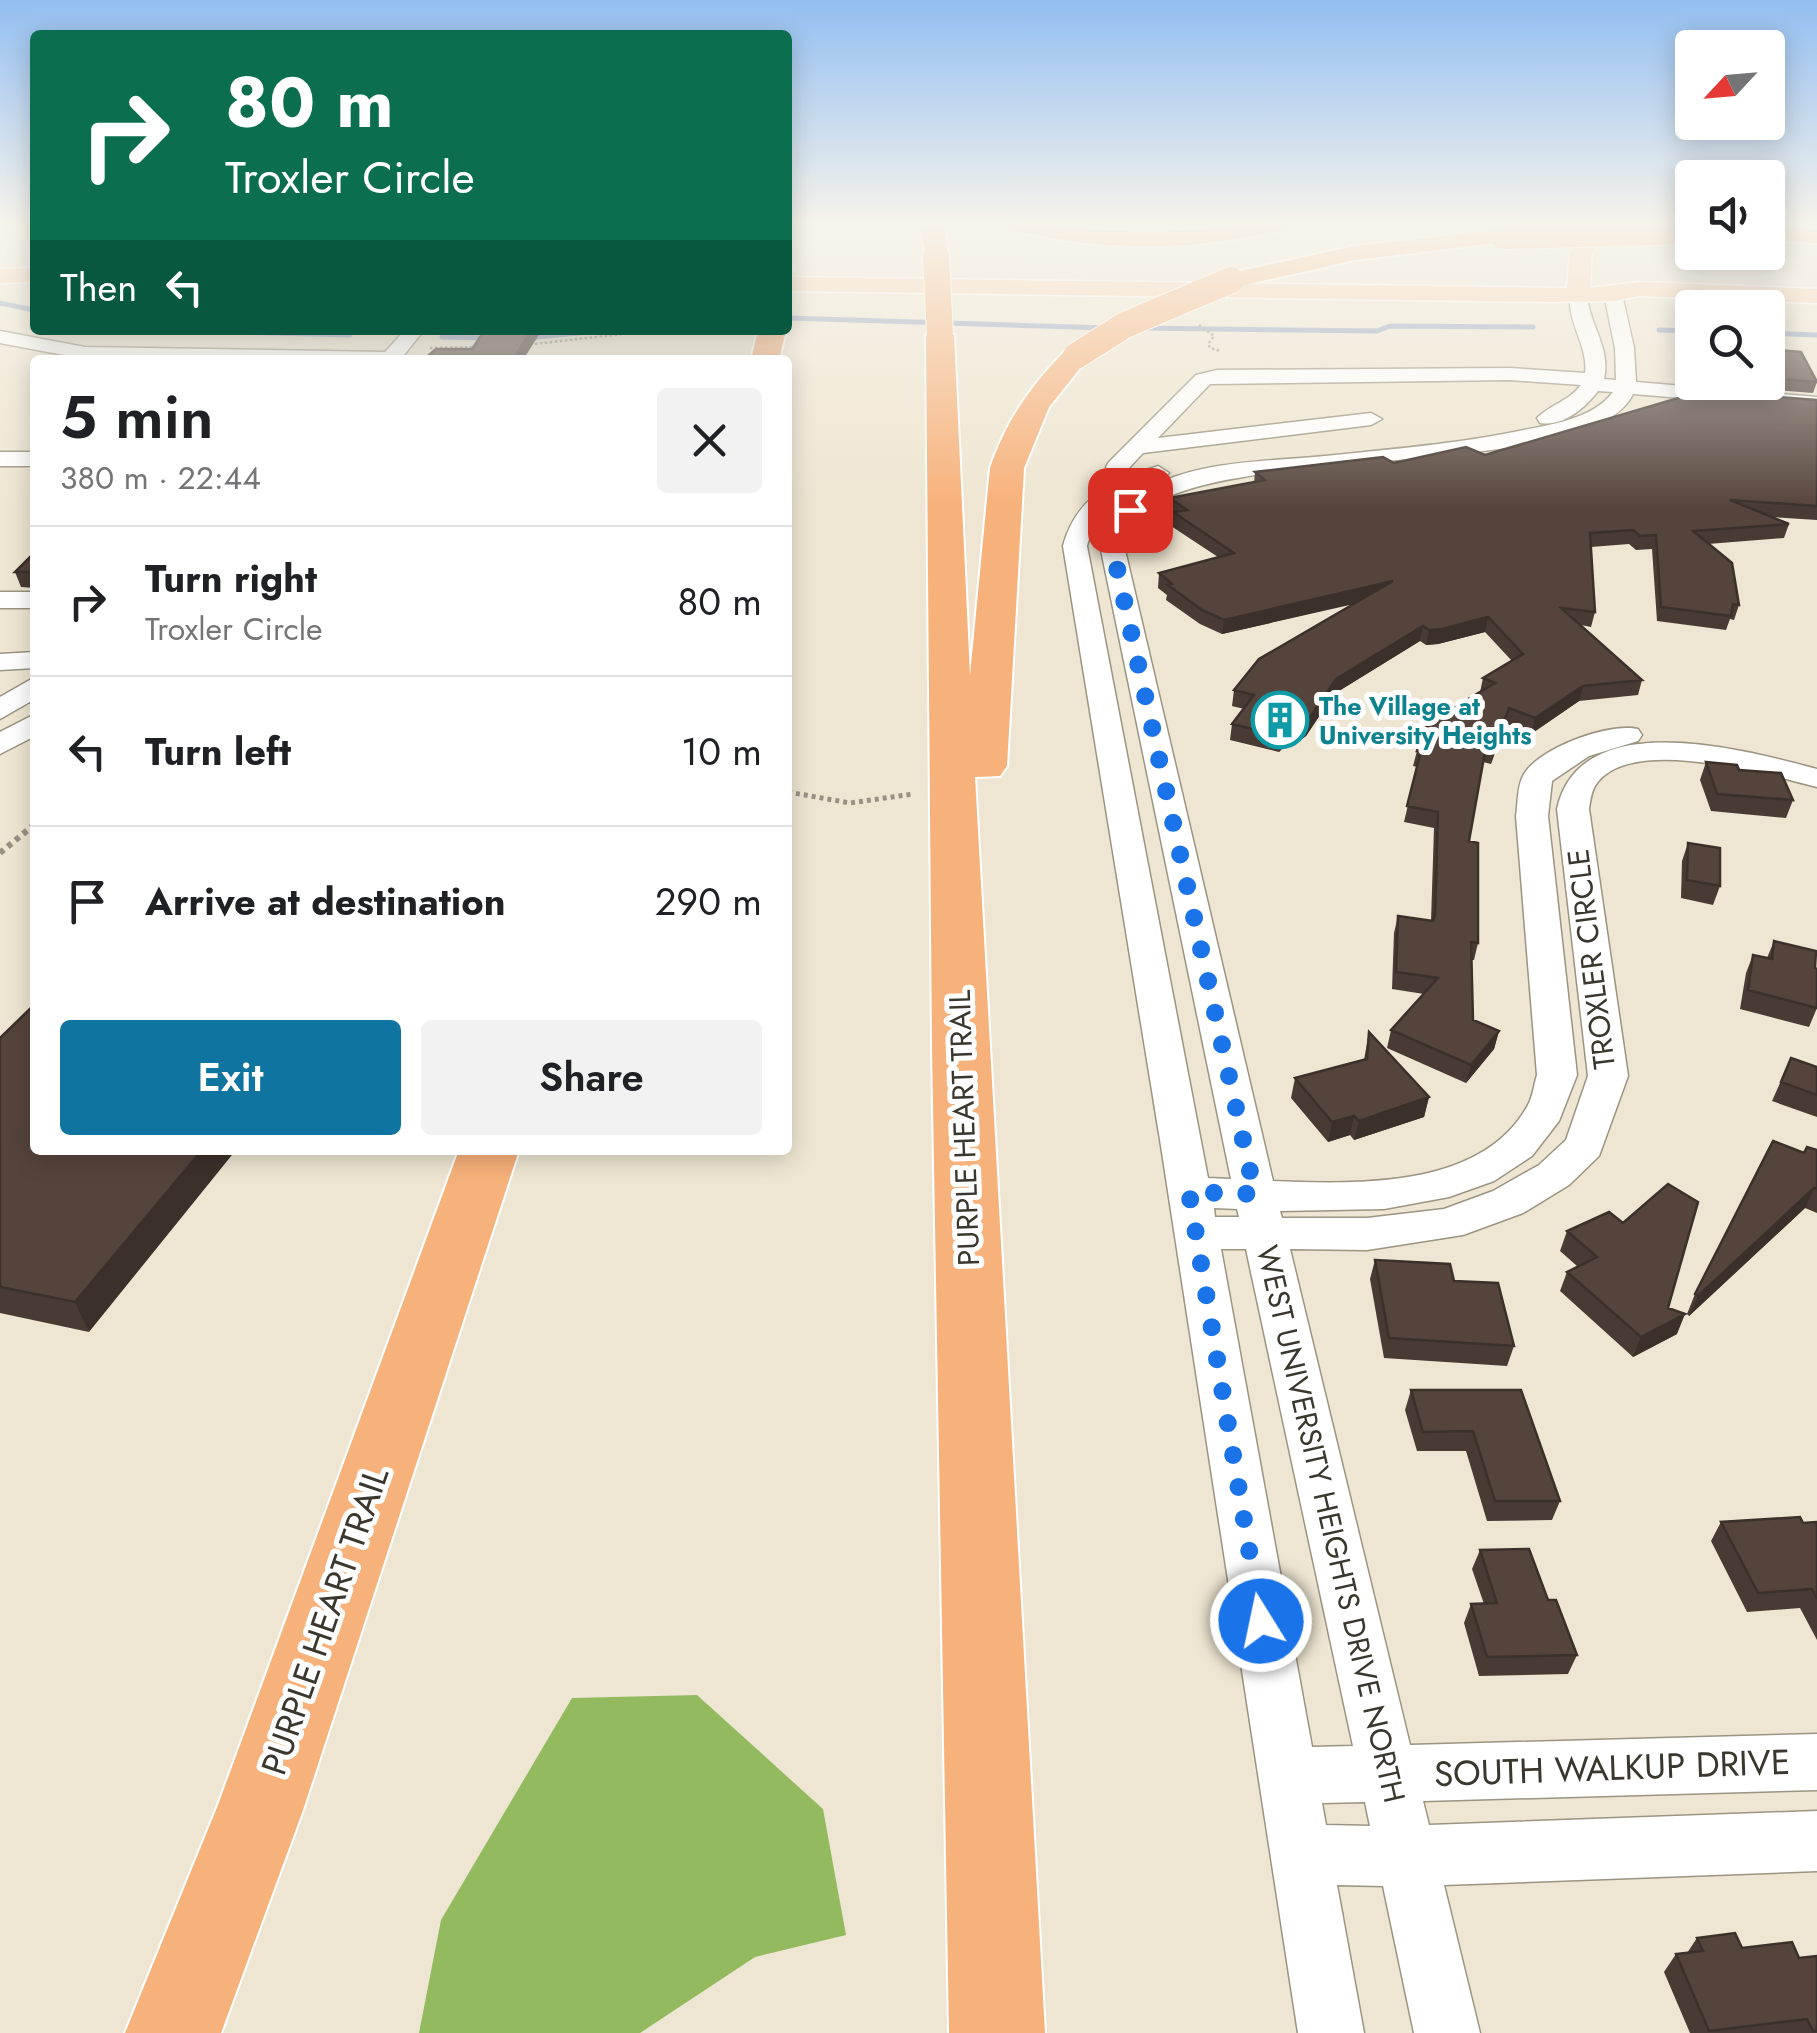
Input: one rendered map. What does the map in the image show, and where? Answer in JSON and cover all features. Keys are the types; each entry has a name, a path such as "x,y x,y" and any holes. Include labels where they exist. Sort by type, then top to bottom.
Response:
{"highway":[{"name":"PURPLE HEART TRAIL","path":"939,319 960,1048 997,2033"},
{"path":"960,1048 1007,468 1014,442 1034,402 1076,356 1139,319"},
{"name":"PURPLE HEART TRAIL","path":"174,2033 197,1964 260,1810 486,1155"}],"street":[{"path":"1584,319 1607,382"},
{"path":"1607,382 1611,319"},
{"path":"0,336 30,326"},
{"path":"360,355 378,335"},
{"path":"393,355 411,335"},
{"path":"0,336 85,352 164,355"},
{"path":"1220,350 1225,374"},
{"path":"1132,465 1203,380 1225,374 1392,365 1817,403"},
{"path":"1607,382 1817,394"},
{"name":"WEST UNIVERSITY HEIGHTS DRIVE NORTH","path":"1447,2033 1259,1214 1113,550 1116,530 1130,510 1153,494 1214,474 1460,446 1543,420 1587,398 1607,382"},
{"path":"1184,399 1270,441 1371,419"},
{"name":"WEST UNIVERSITY HEIGHTS DRIVE NORTH","path":"1331,2033 1189,1192 1074,546 1092,508 1132,465 1195,463 1270,441 1460,446"},
{"path":"0,458 30,459"},
{"path":"0,600 30,600"},
{"path":"0,710 30,689"},
{"path":"0,744 30,725"},
{"name":"TROXLER CIRCLE","path":"1194,1234 1259,1214 1429,1188 1474,1172 1516,1146 1545,1112 1557,1075 1532,816 1537,778 1551,764 1600,741 1648,733 1733,739 1817,759"},
{"name":"TROXLER CIRCLE","path":"1189,1192 1259,1214 1367,1234 1448,1224 1508,1202 1554,1175 1584,1146 1608,1076 1573,809 1584,778 1614,760 1668,752 1746,759 1817,778"},
{"name":"SOUTH WALKUP DRIVE","path":"1288,1776 1817,1762"},
{"path":"1300,1855 1408,1856 1817,1840"}],"path":[{"path":"1192,322 1214,336 1208,344 1220,350"},
{"path":"525,344 610,335"},
{"path":"427,348 492,346"},
{"path":"792,793 827,804 870,804 954,784"},
{"path":"0,853 30,829"},
{"path":"24,834 30,835"}],"green space":[{"path":"697,1695 823,1809 846,1935 755,1957 640,2033 419,2033 441,1920 572,1698"}],"building":[{"path":"482,335 528,335 516,355 429,355 436,349 472,349"},
{"path":"1785,351 1801,352 1817,382 1785,379"},
{"path":"1675,399 1817,400 1817,506 1730,500 1789,524 1693,531 1732,563 1739,605 1733,604 1731,616 1661,607 1656,535 1640,536 1633,530 1590,533 1595,612 1561,608 1642,680 1583,686 1535,718 1509,708 1494,748 1486,746 1469,841 1478,843 1478,943 1471,942 1473,1020 1499,1031 1471,1065 1391,1030 1438,978 1396,972 1398,916 1433,921 1435,914 1438,812 1407,806 1421,751 1417,751 1431,716 1438,717 1495,683 1483,678 1523,654 1488,617 1442,629 1429,630 1423,626 1336,679 1308,720 1302,725 1294,724 1281,736 1232,724 1254,695 1234,690 1259,659 1393,581 1224,620 1202,610 1168,585 1172,584 1159,573 1234,553 1173,512 1187,510 1170,498 1265,480 1255,472 1383,457 1394,463 1466,447 1485,455"},
{"path":"30,557 30,572 15,572"},
{"path":"1706,762 1737,765 1739,770 1781,773 1793,800 1717,794"},
{"path":"1688,843 1720,848 1720,886 1687,880"},
{"path":"1774,941 1816,951 1817,1008 1748,990 1753,955 1772,959"},
{"path":"30,1009 30,1155 198,1155 75,1302 0,1287 0,1038"},
{"path":"1369,1032 1429,1097 1359,1121 1354,1116 1332,1122 1295,1078 1367,1059"},
{"path":"1791,1058 1817,1067 1817,1095 1781,1082"},
{"path":"1773,1141 1804,1153 1807,1147 1817,1150 1817,1189 1698,1296 1695,1294"},
{"path":"1668,1184 1698,1202 1668,1308 1685,1314 1641,1337 1567,1272 1597,1257 1567,1231 1609,1212 1623,1223"},
{"path":"1375,1260 1450,1264 1454,1281 1498,1283 1514,1346 1389,1338"},
{"path":"1411,1390 1521,1390 1560,1501 1495,1501 1473,1431 1423,1432"},
{"path":"1800,1517 1803,1523 1817,1522 1817,1598 1812,1589 1758,1593 1721,1522"},
{"path":"1529,1549 1548,1600 1556,1600 1577,1655 1487,1657 1471,1604 1497,1603 1480,1550"},
{"path":"1735,1933 1742,1948 1792,1942 1799,1958 1817,1956 1817,2031 1813,2031 1807,2019 1709,2031 1676,1954 1703,1951 1697,1938"}],"waterway":[{"path":"816,319 1106,328"},
{"path":"1138,328 1377,331 1390,326 1533,327"},
{"path":"1659,330 1675,330"},
{"path":"1785,334 1817,335"},
{"path":"526,338 558,335"},
{"path":"442,337 489,338"}],"place":[{"name":"The Village at University Heights","path":"1280,720"}],"route":[{"path":"1130,510 1116,530 1113,550 1255,1194 1189,1192 1261,1621"}]}
